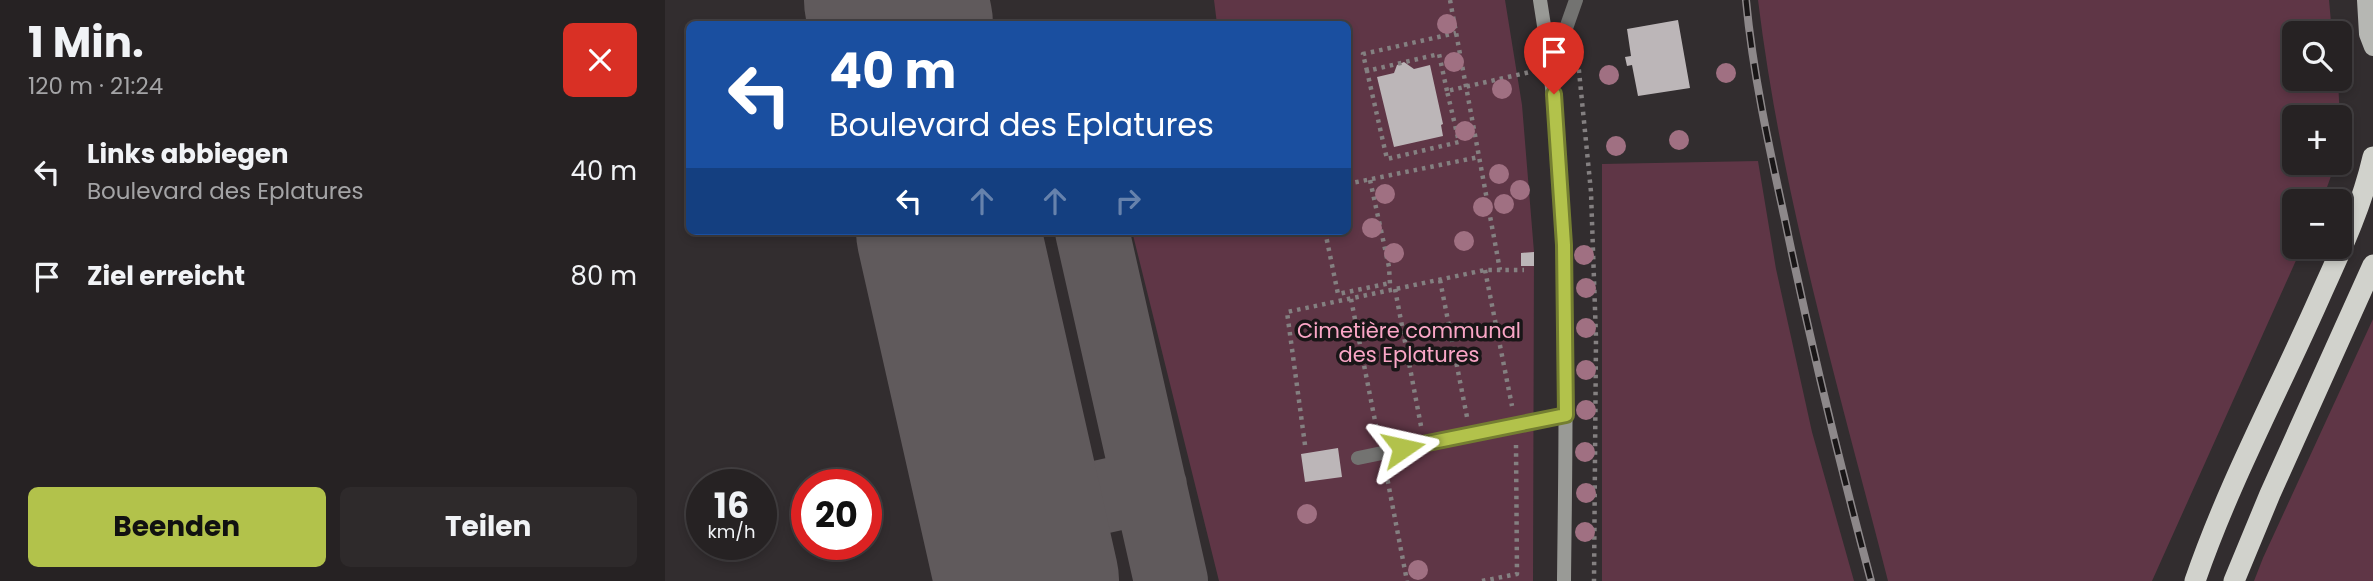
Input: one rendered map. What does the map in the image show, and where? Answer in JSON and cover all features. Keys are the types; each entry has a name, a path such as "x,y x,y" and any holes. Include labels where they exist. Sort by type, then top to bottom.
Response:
{"highway":[{"path":"2195,581 2238,476 2350,228 2373,158"},
{"path":"2234,581 2373,265"}],"main road":[{"path":"1541,0 1552,68 1564,245 1565,581"},
{"path":"2366,0 2368,34 2373,47"}],"street":[{"path":"1552,68 1576,0"},
{"path":"1358,458 1566,415"}],"path":[{"path":"1450,0 1500,270"},
{"path":"1570,17 1591,192 1596,338 1594,581"},
{"path":"1367,71 1439,54 1459,142 1387,159 1363,54 1456,33"},
{"path":"1447,91 1552,68"},
{"path":"1351,183 1479,157"},
{"path":"1370,180 1425,444"},
{"path":"1326,235 1338,293 1440,280 1485,270 1524,270"},
{"path":"1440,280 1471,435"},
{"path":"1305,445 1287,312 1392,287"}],"green space":[{"name":"Cimetière communal des Eplatures","path":"1214,0 1505,0 1522,105 1534,252 1533,581 1219,581 1133,235 1351,235 1351,21 1217,21"},
{"path":"1758,0 2329,0 2331,21 2282,21 2282,91 2339,91 2339,105 2282,105 2282,175 2331,175 2326,189 2282,189 2282,259 2297,259 2152,581 1888,581 1814,292 1768,74"},
{"path":"1758,161 1776,269 1812,432 1854,581 1602,581 1602,164"},
{"path":"2373,319 2373,581 2254,581 2263,558"}],"building":[{"path":"1678,20 1690,88 1638,96 1632,65 1627,66 1625,57 1631,56 1627,29"},
{"path":"1404,62 1414,69 1430,65 1443,124 1443,136 1394,147 1377,77 1394,73 1397,65"},
{"path":"1534,252 1534,266 1521,266 1521,253"},
{"path":"1338,448 1342,477 1305,482 1301,454"}],"taxiway":[{"path":"1093,235 1171,581"},
{"path":"1012,517 1150,486"}],"runway":[{"path":"896,0 900,21"},
{"path":"949,235 1027,581"}],"railway":[{"path":"1746,0 1762,110 1795,265 1825,401 1871,581"}],"route":[{"path":"1403,448 1566,415 1564,245 1554,94"}]}
